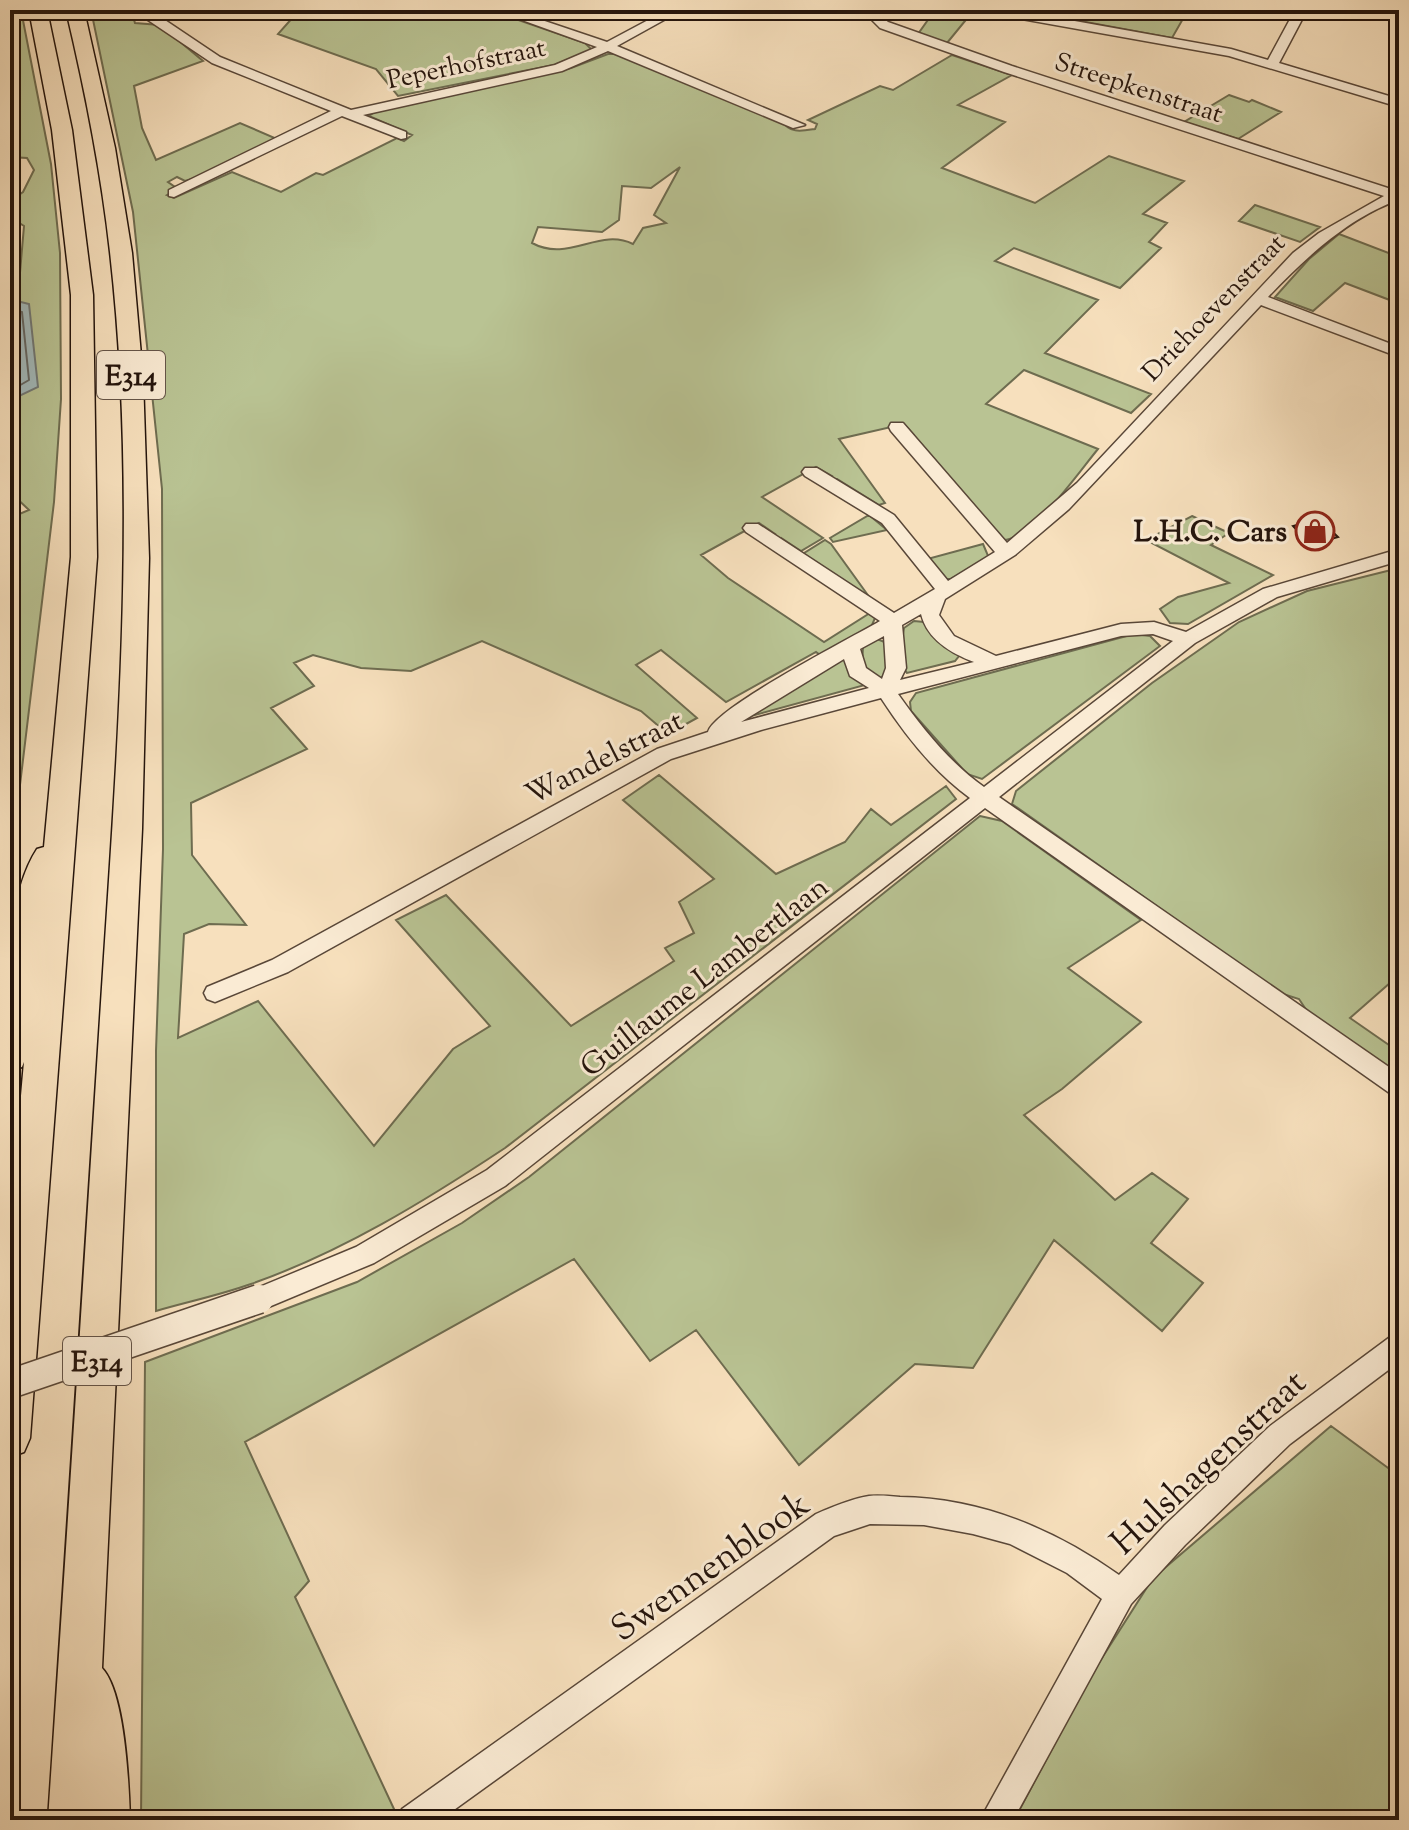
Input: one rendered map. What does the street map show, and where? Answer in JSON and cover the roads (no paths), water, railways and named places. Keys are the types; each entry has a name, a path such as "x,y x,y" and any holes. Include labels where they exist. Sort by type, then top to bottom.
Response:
{"highway":[{"name":"E314","path":"10,1438 84,557 82,295 62,130 38,10"},
{"name":"E314","path":"71,1820 131,746 136,547 135,430 125,289 102,123 75,10"},
{"path":"10,1057 39,871 63,835"},
{"path":"81,1651 106,1758 107,1820"}],"street":[{"path":"500,10 608,47 798,125"},
{"name":"Peperhofstraat","path":"177,187 346,113 558,68 608,47 676,10"},
{"name":"Streepkenstraat","path":"878,10 876,18 884,25 1008,69 1398,194"},
{"path":"993,10 1216,50 1399,103"},
{"path":"1271,65 1301,10"},
{"path":"146,13 216,60 401,135"},
{"name":"Driehoevenstraat","path":"710,737 745,708 893,623 1009,551 1057,513 1298,256 1324,236 1398,194"},
{"path":"1257,298 1399,352"},
{"path":"897,427 998,546 1009,551"},
{"path":"811,472 888,519 941,594 930,615 938,632 958,648 994,662"},
{"path":"752,528 893,623 896,668 886,691"},
{"name":"Guillaume Lambertlaan","path":"10,1384 259,1299 365,1255 496,1178 1188,639 1270,593 1399,555"},
{"name":"Wandelstraat","path":"215,993 280,966 664,754 710,737 1140,627 1154,628 1188,639"},
{"path":"850,647 857,671 886,691 909,725 959,780 1399,1087"},
{"name":"Hulshagenstraat","path":"996,1820 1121,1594 1175,1535 1280,1435 1399,1346"},
{"name":"Swennenblook","path":"413,1820 826,1524 870,1510 924,1511 1014,1531 1077,1563 1121,1594"}],"water":[{"path":"17,301 29,304 38,387 13,399 10,398 10,304"}],"place":[{"name":"L.H.C. Cars","path":"1315,531"}]}
